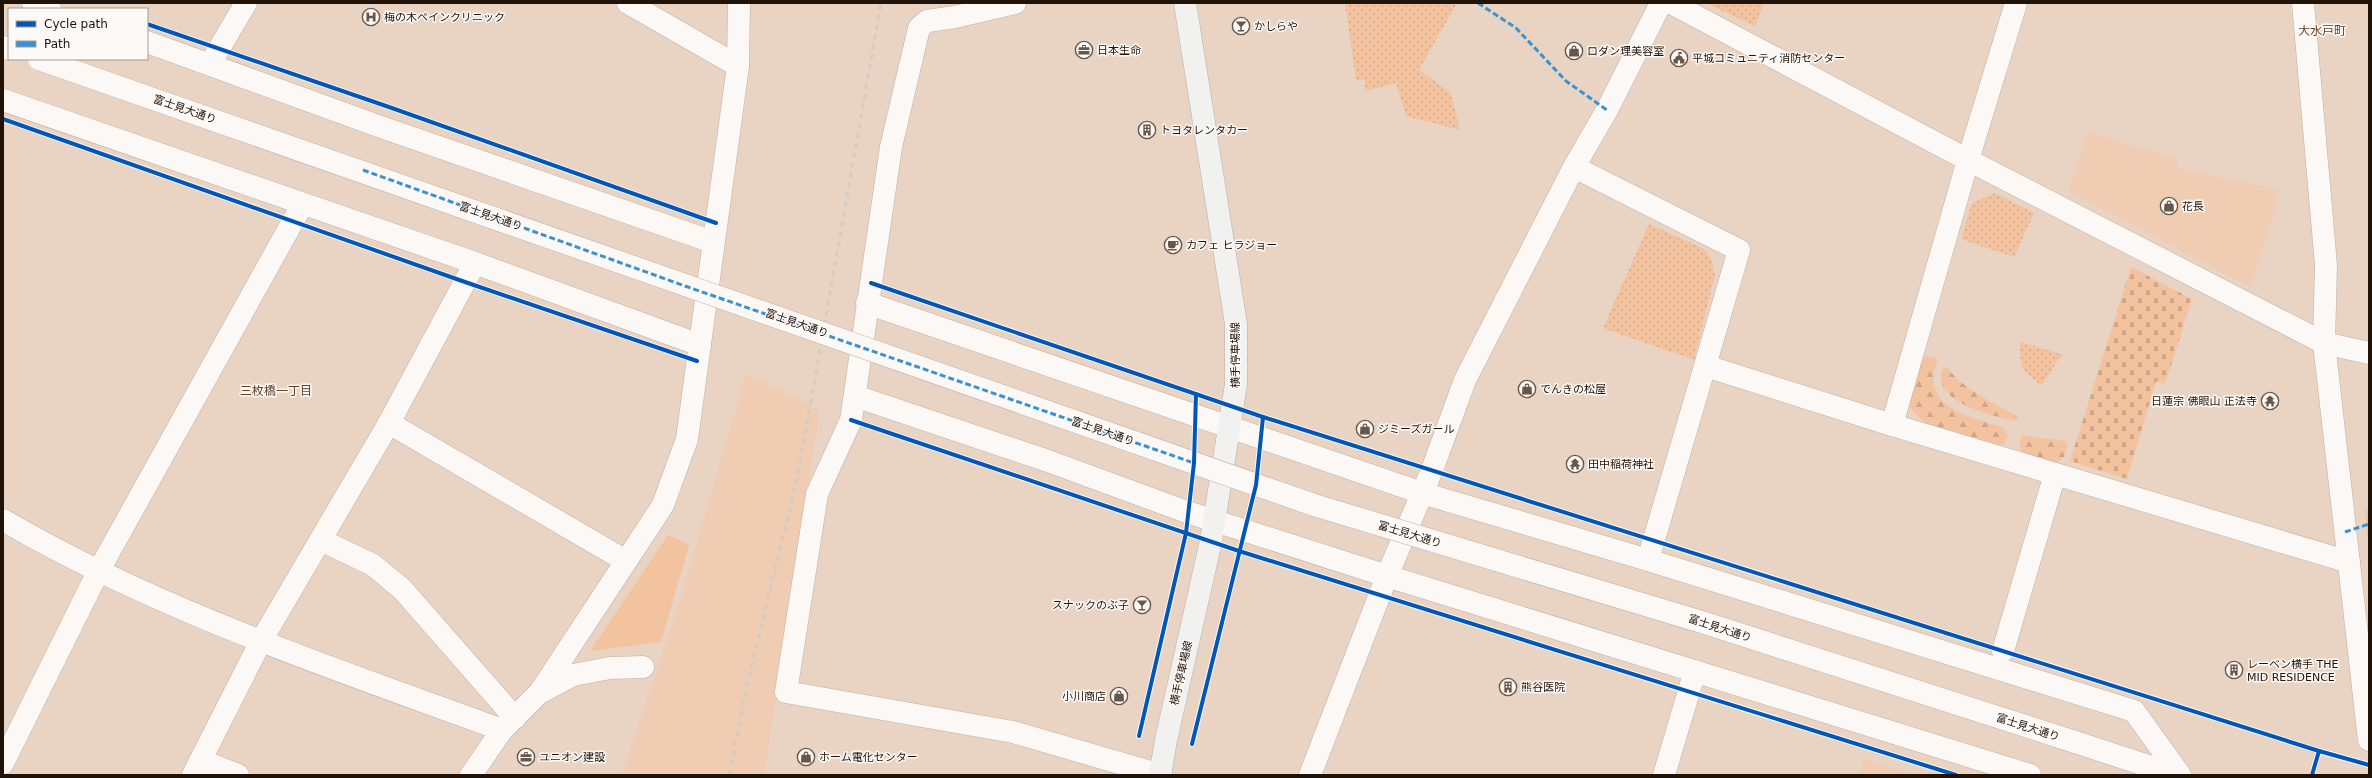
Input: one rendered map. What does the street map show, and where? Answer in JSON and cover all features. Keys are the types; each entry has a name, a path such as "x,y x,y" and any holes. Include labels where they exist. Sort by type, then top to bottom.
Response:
{"main road":[{"name":"横手停車場線","path":"1160,775 1215,520 1236,384 1236,324 1185,3"}],"street":[{"path":"33,3 47,8"},
{"path":"210,64 246,3"},
{"path":"628,3 738,66"},
{"path":"471,775 509,724 540,692 663,505 687,438 738,66 739,3"},
{"path":"1015,3 955,17 927,21 918,28 892,147 851,420 816,494 786,692 1013,732 1160,775"},
{"path":"1310,775 1386,576 1422,493 1465,380 1574,166 1608,110 1661,3"},
{"path":"1671,3 1968,160 2324,343 2369,353"},
{"path":"1892,425 1968,160 2016,3"},
{"path":"2303,3 2326,270 2324,343 2368,729"},
{"path":"148,42 381,127 713,242"},
{"name":"富士見大通り","path":"42,60 1314,505 1705,623 2176,775"},
{"path":"3,100 302,205 475,263 700,345"},
{"path":"1574,166 1739,250 1648,560"},
{"path":"3,763 98,572 302,205"},
{"path":"238,775 197,768 262,641 389,423 475,263"},
{"path":"868,303 1422,493 1648,560 2134,711 2180,775"},
{"path":"1706,366 1892,425 2349,562"},
{"path":"855,396 1215,520 1386,576 2030,775"},
{"path":"389,423 626,561"},
{"path":"2003,651 2055,474"},
{"path":"3,520 98,572 262,641 509,724"},
{"path":"321,540 373,565 402,589 509,724"},
{"path":"540,692 573,675 610,668 643,667"},
{"path":"1664,775 1695,671"}],"shaded area":[{"path":"2089,132 2178,160 2176,168 2278,190 2270,227 2250,287 2069,191"},
{"path":"746,374 820,410 764,775 622,775 683,592"},
{"path":"1864,760 1915,775 1860,775"}],"green space":[{"path":"1345,3 1453,3 1456,5 1419,70 1451,93 1460,130 1406,116 1396,83 1365,91 1365,80 1356,80"},
{"path":"1706,3 1764,3 1755,26"},
{"path":"1995,193 2034,213 2014,257 1961,239 1972,203"},
{"path":"1649,224 1704,249 1712,260 1715,275 1694,360 1603,328"},
{"path":"2131,267 2192,299 2165,384 2156,381 2127,479 2070,461"},
{"path":"2020,342 2064,355 2058,360 2042,385 2030,376 2023,368 2020,357"},
{"path":"1924,356 1938,359 1934,375 1935,388 1941,399 1950,407 1962,414 2003,427 2008,436 2005,443 1993,447 1927,425 1911,409 1909,400 1917,369"},
{"path":"1947,367 1968,388 2018,418 2015,421 1992,415 1966,406 1955,399 1946,391 1941,381 1942,369"},
{"path":"2022,435 2064,441 2068,445 2064,457 2055,464 2028,456 2021,449 2020,443"},
{"path":"2369,510 2369,552 2365,511"},
{"path":"668,535 689,545 661,642 590,651"}],"railway":[{"path":"729,775 747,685 798,475 881,3"}],"marked path":[{"path":"1478,3 1516,28 1566,81 1607,110"},
{"path":"363,170 685,286 1194,463"},
{"path":"2345,532 2369,524"}],"cycle path":[{"path":"148,24 389,107 716,223"},
{"path":"3,119 465,282 697,361"},
{"path":"871,283 1263,417 2319,751"},
{"path":"1139,736 1186,533 1194,463 1196,394"},
{"path":"1192,744 1256,485 1263,417"},
{"path":"851,420 1239,551 1956,775"},
{"path":"2312,775 2319,751 2369,765"}],"place":[{"name":"梅の木ペインクリニック","path":"371,17"},
{"name":"かしらや","path":"1241,26"},
{"name":"日本生命","path":"1084,50"},
{"name":"ロダン理美容室","path":"1574,51"},
{"name":"平城コミュニティ消防センター","path":"1679,58"},
{"name":"トヨタレンタカー","path":"1147,130"},
{"name":"花長","path":"2169,206"},
{"name":"カフェ ヒラジョー","path":"1173,245"},
{"name":"でんきの松屋","path":"1527,389"},
{"name":"日蓮宗 佛眼山 正法寺","path":"2270,401"},
{"name":"ジミーズガール","path":"1365,429"},
{"name":"田中稲荷神社","path":"1575,464"},
{"name":"スナックのぶ子","path":"1142,605"},
{"name":"レーベン横手 THE MID RESIDENCE","path":"2234,670"},
{"name":"熊谷医院","path":"1508,687"},
{"name":"小川商店","path":"1119,696"},
{"name":"ユニオン建設","path":"526,757"},
{"name":"ホーム電化センター","path":"806,757"}],"district":[{"name":"大水戸町","path":"2322,31"},
{"name":"三枚橋一丁目","path":"276,391"}]}
